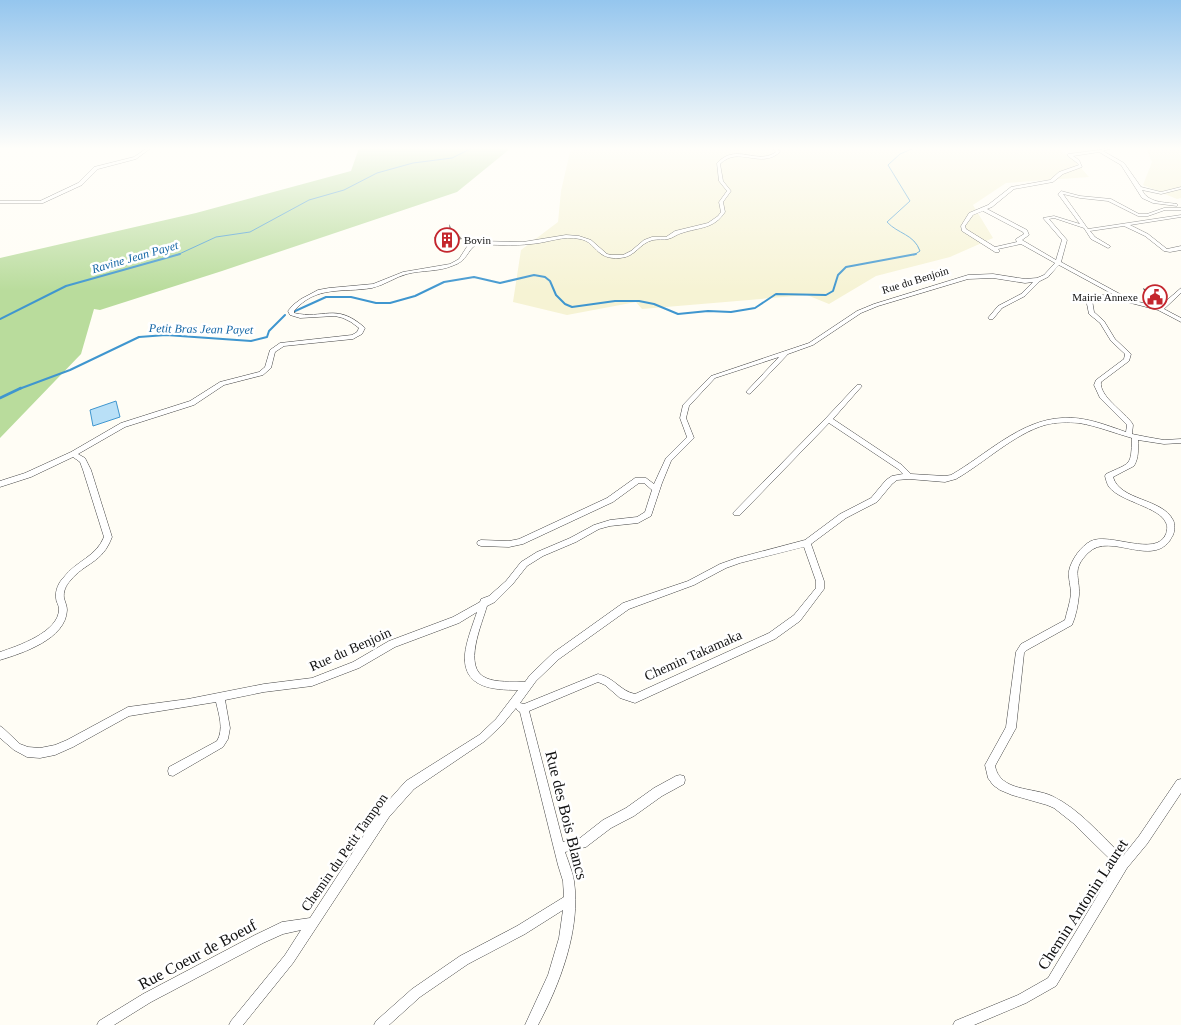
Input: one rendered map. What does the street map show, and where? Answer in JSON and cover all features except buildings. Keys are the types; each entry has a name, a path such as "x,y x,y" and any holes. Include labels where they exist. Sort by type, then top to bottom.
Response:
{"street":[{"path":"0,202 42,202 55,196"},
{"path":"0,484 28,475 73,454 123,425 192,403 222,383 262,374 268,368 272,351 282,344 353,337 360,333 362,328 357,322 345,316 329,314 298,316 292,314 291,310 295,306 319,291 342,287 374,286 406,272 455,263 462,259 470,245 476,242 532,243 564,237 578,237 590,241 604,255 617,257 629,255 649,239 665,238 677,232 705,227 721,217 723,212 721,202 725,196"},
{"path":"1002,196 983,209 971,214 963,226 968,233 996,250 1022,242"},
{"path":"1061,196 1093,238 1108,247"},
{"path":"1076,196 1109,200 1138,215 1148,215 1164,209 1181,208"},
{"path":"1142,196 1148,200 1181,208"},
{"path":"983,209 1025,231 1026,235 1018,238 1022,242 1130,301"},
{"path":"991,318 1000,306 1023,295 1058,263 1065,240 1046,217 1054,217 1087,229 1181,216"},
{"path":"1126,225 1150,237 1162,249 1171,251 1181,248"},
{"name":"Rue du Benjoin","path":"0,731 27,752 40,753 70,744 128,712 264,688 312,682 335,674 392,644 456,620 501,591 524,564 540,554 567,543 597,527 610,523 638,520 648,514 668,460 691,438 683,418 684,410 690,400 720,374 811,344 867,308 961,278 993,276 1024,281 1038,280"},
{"path":"1160,309 1181,290"},
{"path":"1122,864 1066,811 1048,800 1002,786 994,779 990,765 1011,728 1020,652 1024,647 1069,622 1075,590 1072,579 1073,569 1079,557 1095,543 1108,542 1146,549 1165,541 1172,528 1162,513 1123,494 1109,480 1110,476 1134,461 1132,435 1130,425 1125,417 1100,394 1097,385 1098,381 1127,360 1128,354 1113,340 1102,322 1091,313 1089,299 1099,295 1130,301 1160,309 1181,320"},
{"name":"Rue du Benjoin","path":"749,392 785,354"},
{"path":"737,513 859,386"},
{"path":"829,419 900,467 909,476"},
{"name":"Chemin du Petit Tampon","path":"235,1025 289,958 385,813 400,794 421,776 482,738 519,706 527,686 556,656 626,606 683,586 740,560 807,543 843,516 874,500 889,482 895,478 909,476 936,479 953,477 1017,437 1052,420 1086,422 1159,442 1181,441"},
{"path":"0,656 20,650 36,642 56,625 63,611 60,590 64,582 76,570 94,559 107,543 108,537 87,470 82,460 73,454"},
{"path":"482,543 510,544 520,542 610,500 638,480 646,481 656,489"},
{"name":"Chemin Takamaka","path":"519,706 598,678 606,679 625,698 634,699 772,636 797,618 820,589 820,581 807,543"},
{"path":"484,602 468,654 470,670 483,682 493,685 527,686"},
{"path":"173,771 220,744 226,738 227,731 220,697"},
{"name":"Rue des Bois Blancs","path":"519,706 569,882 569,900 560,958 546,997 531,1025"},
{"path":"560,848 582,843 606,824 630,812 658,792 680,780"},
{"name":"Chemin Antonin Lauret","path":"959,1025 1022,999 1052,982 1122,864 1143,840 1181,784"},
{"path":"380,1025 416,993 464,960 521,930 569,900"},
{"name":"Rue Coeur de Boeuf","path":"102,1025 147,998 259,939 282,928 311,923"}],"shaded area":[{"path":"561,196 987,196 973,205 993,238 950,257 876,276 829,304 807,295 642,309 636,302 567,315 513,302 521,250 558,222"},
{"path":"1169,196 1181,196 1181,198 1177,199"}],"green space":[{"path":"259,196 446,196 222,271 100,310 94,309 81,354 0,438 0,258 196,213"}],"water":[{"path":"116,401 120,417 93,426 90,410"}],"waterway":[{"name":"Ravine Jean Payet","path":"178,255 216,237 250,232 309,200 324,196"},
{"name":"Petit Bras Jean Payet","path":"907,196 910,201 887,222 914,241 920,251 915,254"},
{"name":"Petit Bras Jean Payet","path":"293,312 326,297 351,297 376,303 390,303 415,296 444,282 474,277 500,283 534,275 545,277 550,281 556,295 565,304 572,307 615,301 639,301 654,304 678,314 708,311 731,312 755,308 776,294 826,295 833,291 838,275 846,267 915,254"},
{"name":"Ravine Jean Payet","path":"0,319 66,286 178,255"},
{"name":"Petit Bras Jean Payet","path":"19,389 70,370 139,337 166,335 251,341 267,337 269,331 285,315"},
{"name":"Petit Bras Jean Payet","path":"0,398 21,388"}],"place":[{"name":"Bovin","path":"447,240"},
{"name":"Mairie Annexe","path":"1155,297"}]}
